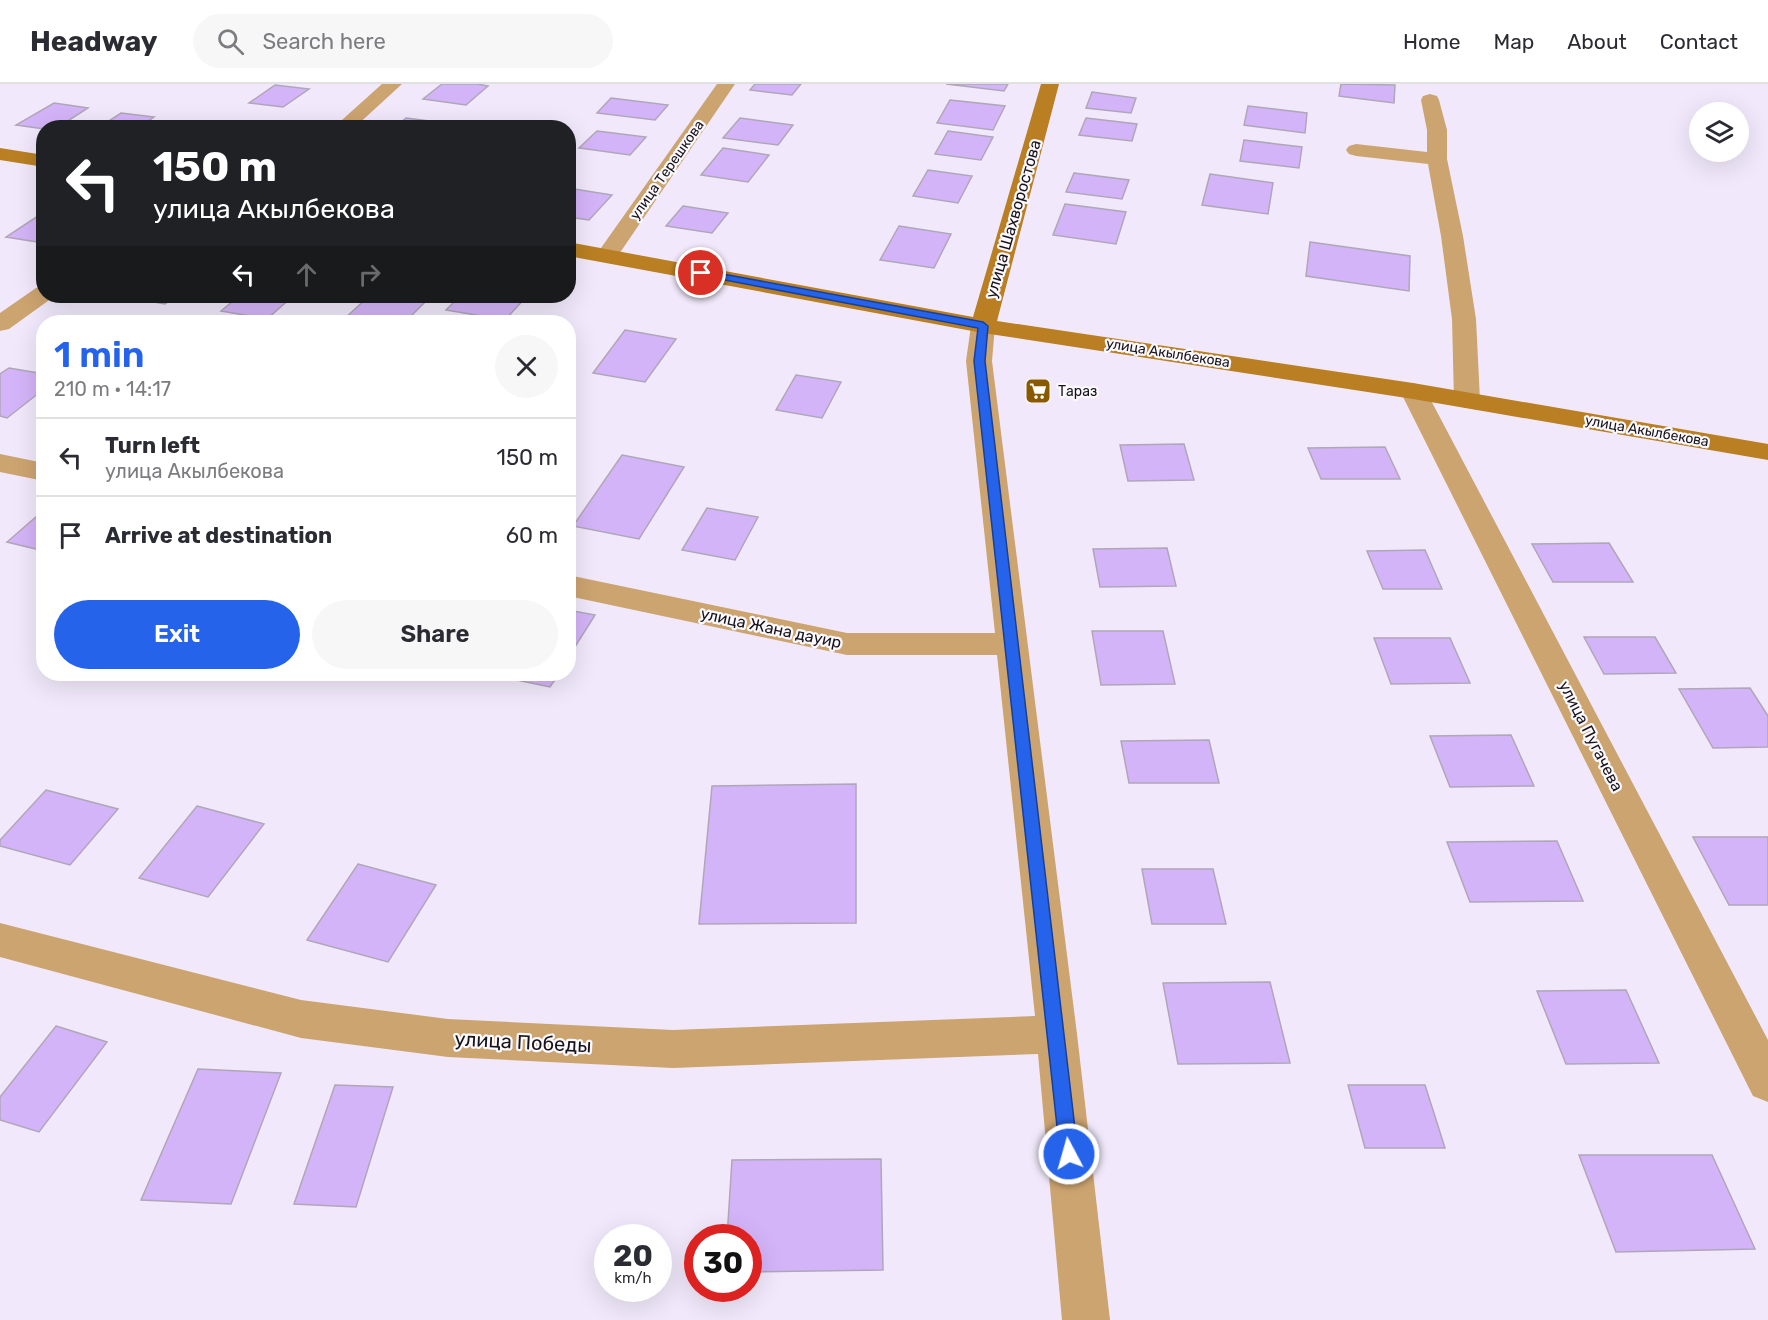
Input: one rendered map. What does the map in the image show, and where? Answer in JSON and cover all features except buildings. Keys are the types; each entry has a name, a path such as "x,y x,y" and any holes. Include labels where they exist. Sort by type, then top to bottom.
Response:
{"street":[{"path":"351,120 393,84"},
{"name":"улица Терешкова","path":"607,255 726,84"},
{"name":"улица Шахворостова","path":"1050,84 983,326 980,361 1057,1034 1086,1320"},
{"path":"1430,100 1437,130 1437,159 1452,236 1464,319 1467,400"},
{"path":"1356,150 1437,159"},
{"path":"0,154 36,160"},
{"name":"улица Акылбекова","path":"576,250 983,326 1413,391 1768,452"},
{"path":"0,324 36,299"},
{"name":"улица Пугачева","path":"1413,391 1768,1082"},
{"path":"0,463 36,470"},
{"name":"улица Жана дауир","path":"576,587 847,644 1013,644"},
{"name":"улица Победы","path":"0,939 301,1019 448,1038 674,1049 1057,1034"}],"place":[{"name":"Тараз","path":"1038,391"}],"route":[{"path":"701,273 983,326 980,361 1069,1154"}]}
